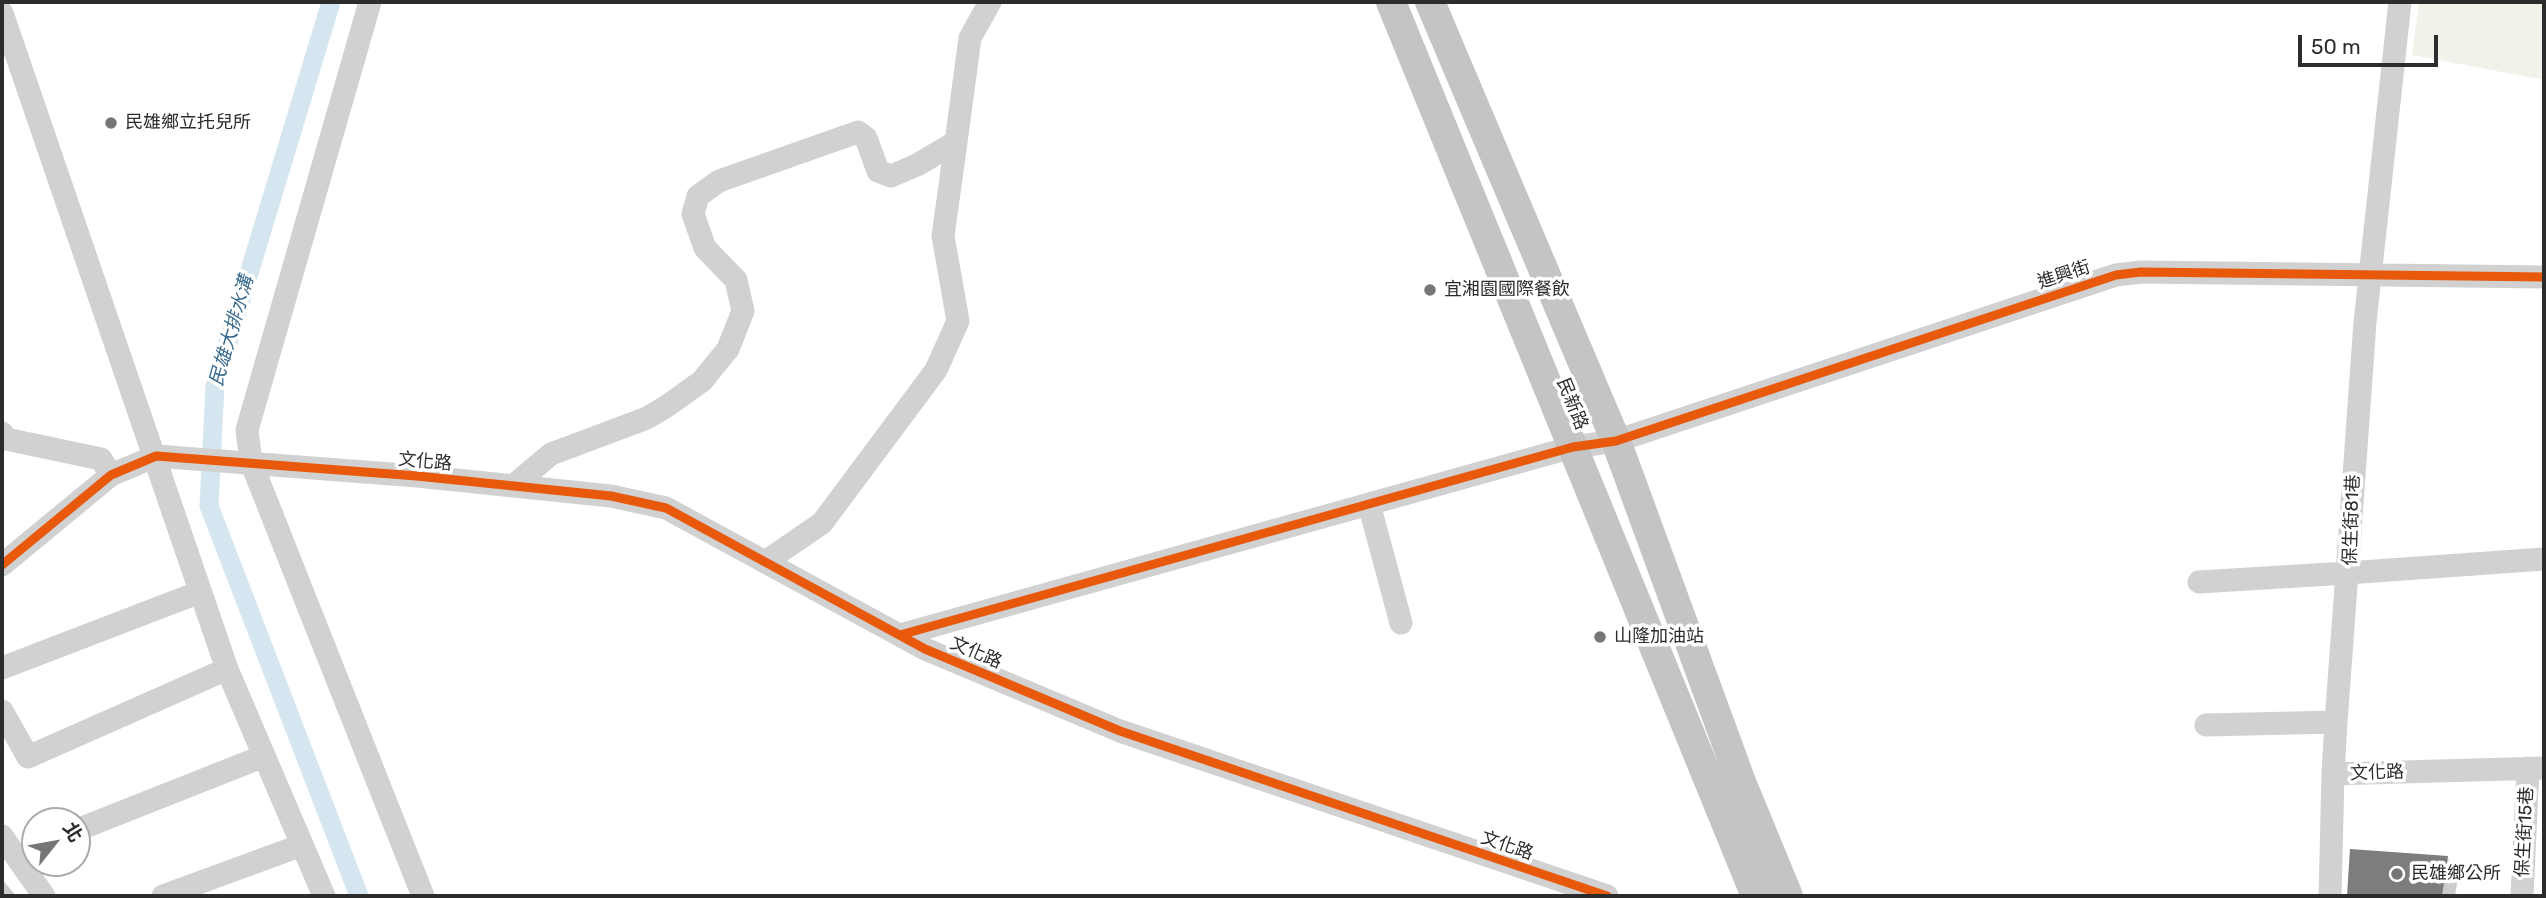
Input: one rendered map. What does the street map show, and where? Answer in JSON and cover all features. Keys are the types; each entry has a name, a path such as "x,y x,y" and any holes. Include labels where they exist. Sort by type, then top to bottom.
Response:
{"main road":[{"name":"民新路","path":"1391,2 1756,896"},
{"name":"民新路","path":"1430,2 1616,441 1741,782 1788,896"}],"street":[{"path":"370,2 247,430 251,462 423,896"},
{"path":"765,562 822,523 936,370 958,321 943,236 970,38 990,2"},
{"name":"保生街81巷","path":"2400,2 2365,322 2347,573 2544,559"},
{"path":"2,13 227,669 324,896"},
{"path":"513,486 551,454 647,418 667,406 702,381 728,349 743,311 736,279 705,248 693,214 698,196 719,181 859,132 866,138 878,171 891,176 917,166 956,142"},
{"name":"進興街","path":"900,635 1573,447 1616,441 2116,275 2372,274 2544,277"},
{"path":"2,433 6,439 101,459 111,475"},
{"path":"2,565 111,475 156,456"},
{"name":"文化路","path":"156,456 184,456 513,486 611,496 666,508 925,649 1120,732 1607,896"},
{"path":"1369,504 1401,623"},
{"path":"2199,582 2347,573 2333,774"},
{"path":"2,668 200,592"},
{"path":"2,711 27,757 227,669"},
{"path":"2206,725 2336,722"},
{"path":"91,824 264,756"},
{"name":"文化路","path":"2330,896 2333,774 2536,768"},
{"name":"保生街15巷","path":"2522,896 2536,768"},
{"path":"2,836 44,896"},
{"path":"163,896 302,845"}],"shaded area":[{"path":"2419,2 2544,2 2544,80 2412,55"}],"building":[{"name":"民雄鄉公所","path":"2350,849 2448,856 2442,896 2347,896"}],"waterway":[{"name":"民雄大排水溝","path":"331,2 215,386 209,506 359,896"}],"cycle path":[{"path":"900,635 1573,447 1616,441 2116,275 2141,272 2544,277"},
{"path":"2,565 111,475 156,456 417,476 611,496 666,508 925,649 1120,731 1607,896"}],"place":[{"name":"民雄鄉立托兒所","path":"111,123"},
{"name":"宜湘園國際餐飲","path":"1430,290"},
{"name":"山隆加油站","path":"1600,637"},
{"name":"民雄鄉公所","path":"2397,874"}]}
